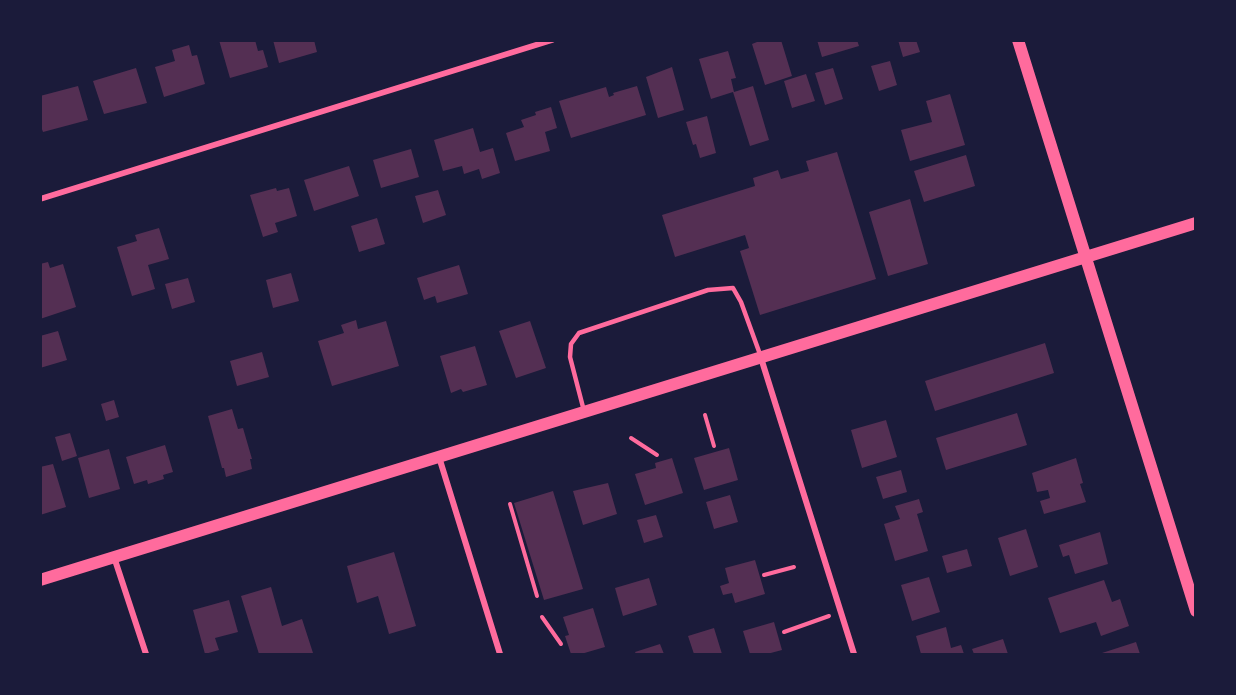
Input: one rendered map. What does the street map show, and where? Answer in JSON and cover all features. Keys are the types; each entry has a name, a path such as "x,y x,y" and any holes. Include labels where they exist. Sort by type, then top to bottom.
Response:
{"main road":[{"path":"1018,40 1196,611"},
{"path":"40,580 1196,223"}],"street":[{"path":"40,199 552,40"},
{"path":"761,358 854,654"},
{"path":"439,457 500,654"},
{"path":"114,557 146,654"}],"lane":[{"path":"584,411 570,357 571,344 579,333 708,290 733,288 741,302 761,358"}],"path":[{"path":"705,415 714,446"},
{"path":"631,438 657,455"},
{"path":"510,504 537,596"},
{"path":"764,575 794,567"},
{"path":"784,632 840,612"},
{"path":"542,617 561,644"}],"building":[{"path":"219,40 255,40 258,51 263,50 268,67 230,78"},
{"path":"273,40 314,40 317,52 279,63"},
{"path":"762,40 781,40 792,76 765,85 752,44"},
{"path":"817,40 857,40 859,46 822,57"},
{"path":"898,40 916,40 920,52 903,57"},
{"path":"189,45 192,56 197,55 205,84 164,97 155,67 175,61 172,50"},
{"path":"728,51 736,78 731,79 734,92 753,86 769,140 750,146 733,92 711,99 699,59"},
{"path":"890,61 897,85 879,91 871,66"},
{"path":"672,67 684,110 658,118 646,77"},
{"path":"136,68 147,103 104,114 93,81"},
{"path":"833,68 843,99 825,105 815,73"},
{"path":"806,74 815,101 792,108 784,81"},
{"path":"78,86 88,120 43,132 40,124 40,96"},
{"path":"637,86 646,115 571,138 559,101 606,87 609,97 614,95 613,93"},
{"path":"950,94 965,145 910,161 901,130 932,122 926,101"},
{"path":"551,107 557,128 545,132 550,151 515,161 506,133 524,127 521,120"},
{"path":"707,116 716,153 700,158 696,144 693,145 686,122"},
{"path":"473,128 480,152 493,148 500,173 482,179 479,169 464,174 462,166 443,171 434,140"},
{"path":"411,149 419,177 381,188 373,160"},
{"path":"837,152 876,279 760,315 740,251 749,248 745,235 675,257 662,215 755,186 753,178 778,170 781,179 809,171 806,161"},
{"path":"966,155 975,186 924,202 914,171"},
{"path":"349,166 359,196 314,211 304,180"},
{"path":"276,188 277,191 289,188 297,216 275,223 278,232 263,237 250,195"},
{"path":"438,190 446,215 423,223 415,196"},
{"path":"910,199 928,264 888,276 869,212"},
{"path":"377,218 385,244 359,252 351,226"},
{"path":"159,228 169,259 148,265 155,289 132,296 117,247 137,241 135,235"},
{"path":"48,262 50,268 63,264 76,307 40,319 40,264"},
{"path":"459,265 468,294 437,303 435,296 424,300 417,278"},
{"path":"291,273 299,301 273,308 266,280"},
{"path":"188,278 195,302 172,309 165,284"},
{"path":"356,320 358,329 386,321 399,366 332,386 318,341 344,333 341,325"},
{"path":"530,321 546,368 516,378 499,331"},
{"path":"58,331 67,360 40,368 40,336"},
{"path":"1045,343 1054,373 935,411 925,381"},
{"path":"475,346 487,385 451,393 440,356"},
{"path":"262,352 269,377 237,386 230,361"},
{"path":"114,400 119,417 106,421 101,404"},
{"path":"232,409 238,429 243,428 252,459 250,459 252,469 226,477 208,416"},
{"path":"1017,413 1027,445 946,470 936,438"},
{"path":"886,420 897,457 862,468 851,430"},
{"path":"70,433 77,456 62,461 55,437"},
{"path":"165,445 173,472 163,475 164,479 148,484 147,480 134,484 126,457"},
{"path":"729,448 738,480 704,490 694,458"},
{"path":"109,449 120,489 89,498 78,458"},
{"path":"672,458 683,493 645,505 635,474 656,468 655,463"},
{"path":"1076,458 1083,483 1080,484 1086,502 1044,514 1040,501 1050,498 1048,490 1037,492 1032,473"},
{"path":"53,464 66,507 40,515 40,467"},
{"path":"901,470 907,492 883,499 876,477"},
{"path":"608,483 617,514 583,525 573,491"},
{"path":"553,491 583,589 544,600 514,503"},
{"path":"730,495 738,522 714,529 706,502"},
{"path":"919,499 923,512 917,514 928,551 895,561 884,524 900,519 895,506"},
{"path":"656,515 663,537 644,543 637,520"},
{"path":"1026,529 1038,567 1010,576 998,538"},
{"path":"1100,532 1108,564 1075,574 1069,555 1063,557 1059,545"},
{"path":"967,549 972,566 947,573 942,556"},
{"path":"394,552 416,626 389,634 378,596 357,603 347,566"},
{"path":"755,560 765,594 735,603 732,593 723,595 720,586 729,583 725,568"},
{"path":"929,577 940,612 912,621 901,585"},
{"path":"649,578 657,605 623,616 615,588"},
{"path":"1104,580 1112,602 1120,599 1129,626 1101,636 1096,622 1060,633 1048,598"},
{"path":"271,587 282,626 302,619 313,653 259,654 241,596"},
{"path":"229,600 238,632 215,638 219,650 205,654 193,610"},
{"path":"593,608 605,647 581,654 571,654 565,636 569,635 563,617"},
{"path":"774,622 782,650 767,654 750,654 743,631"},
{"path":"946,627 951,648 961,645 964,654 921,654 916,636"},
{"path":"714,628 722,654 694,654 688,636"},
{"path":"1003,639 1008,654 974,654 972,649"},
{"path":"1136,642 1140,654 1102,653"},
{"path":"660,644 664,654 636,654 635,652"}]}
